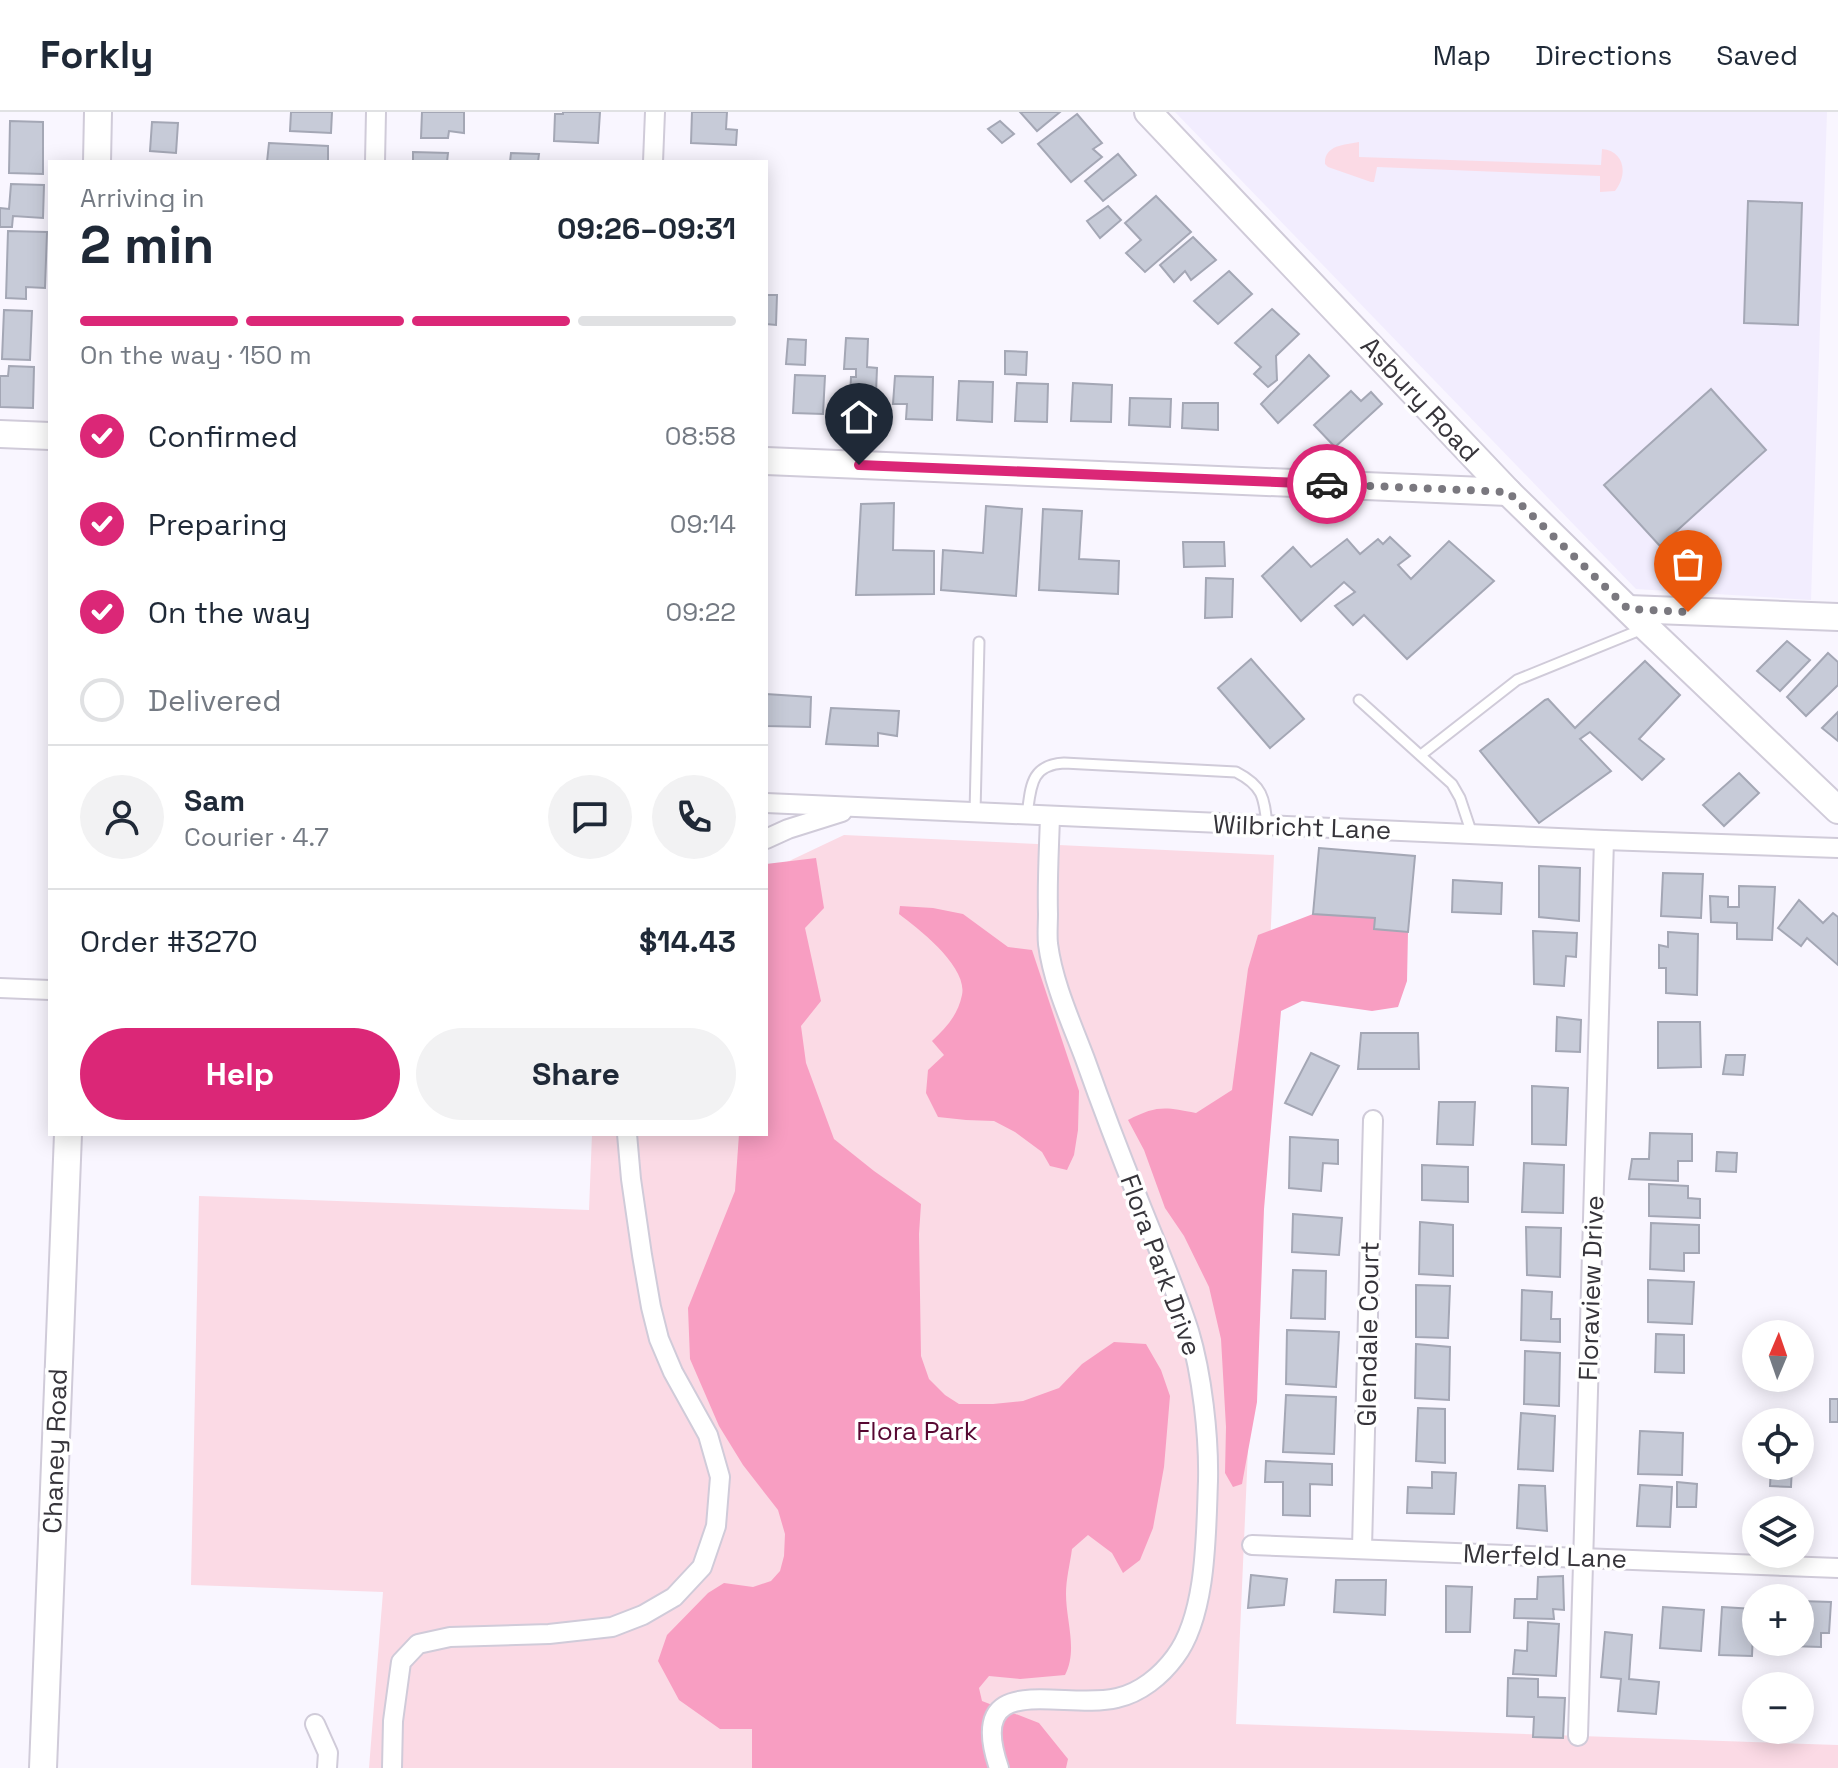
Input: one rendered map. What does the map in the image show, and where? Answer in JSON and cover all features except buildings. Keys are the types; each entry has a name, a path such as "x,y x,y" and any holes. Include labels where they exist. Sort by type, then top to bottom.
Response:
{"street":[{"path":"97,160 98,112"},
{"path":"375,160 376,112"},
{"path":"653,160 655,112"},
{"name":"Asbury Road","path":"1148,112 1508,492 1838,810"},
{"path":"0,434 48,436"},
{"path":"768,461 1508,492"},
{"path":"1628,609 1838,617"},
{"name":"Wilbricht Lane","path":"768,803 1838,848"},
{"path":"768,838 856,807"},
{"name":"Flora Park Drive","path":"999,1768 990,1732 992,1722 1005,1706 1026,1699 1097,1702 1120,1698 1143,1688 1175,1658 1187,1637 1200,1593 1206,1525 1208,1463 1199,1375 1189,1332 1075,1032 1048,944 1050,817"},
{"name":"Floraview Drive","path":"1578,1736 1604,840"},
{"path":"0,988 48,990"},
{"name":"Glendale Court","path":"1362,1548 1373,1120"},
{"name":"Chaney Road","path":"43,1768 68,1136"},
{"path":"392,1768 393,1721 401,1662 418,1644 450,1637 549,1634 612,1627 643,1615 674,1597 702,1567 716,1526 720,1477 708,1435 673,1372 659,1339 642,1255 627,1136"},
{"name":"Merfeld Lane","path":"1252,1545 1838,1568"},
{"path":"315,1724 328,1753 327,1768"}],"lane":[{"path":"1421,755 1517,680 1647,628"},
{"path":"975,813 979,642"},
{"path":"1359,700 1452,784 1472,834"},
{"path":"1027,815 1032,783 1039,770 1051,764 1064,763 1236,772 1250,779 1264,798 1267,825"}],"shaded area":[{"path":"1175,112 1827,112 1811,600 1636,589"}],"green space":[{"path":"1359,142 1359,157 1601,165 1602,149 1616,154 1623,171 1615,191 1600,192 1600,176 1377,167 1374,182 1371,182 1325,164 1331,149"},
{"name":"Flora Park","path":"844,835 1274,855 1236,1724 1838,1745 1838,1768 369,1768 383,1592 191,1585 199,1196 589,1210 592,1136 768,1136 768,871"},
{"path":"816,858 824,908 805,928 821,1001 801,1026 806,1063 834,1139 921,1204 921,1356 929,1379 959,1404 1023,1401 1059,1388 1082,1364 1114,1342 1146,1344 1161,1370 1170,1396 1164,1467 1153,1528 1140,1560 1123,1573 1112,1553 1088,1535 1072,1549 1066,1594 1071,1656 1065,1675 1020,1679 989,1676 979,1688 982,1701 1039,1723 1068,1759 1066,1768 752,1768 752,1729 720,1729 679,1700 658,1661 667,1635 708,1593 724,1583 753,1587 771,1581 780,1571 784,1556 785,1534 778,1510 743,1465 719,1426 690,1359 688,1308 735,1191 739,1136 768,1136 768,864"},
{"path":"900,906 963,914 1008,947 1032,950 1079,1091 1078,1130 1074,1155 1067,1170 1050,1166 1042,1152 994,1121 938,1117 926,1093 928,1070 944,1055 932,1041 954,1015 962,995 962,984 950,961 899,914"},
{"path":"1313,914 1375,918 1375,929 1408,932 1407,981 1398,1007 1372,1011 1302,1001 1281,1011 1264,1209 1257,1402 1242,1484 1233,1487 1225,1473 1221,1339 1209,1287 1184,1236 1165,1208 1144,1150 1128,1120 1161,1109 1196,1113 1232,1090 1248,969 1258,935"}],"way so far":[{"path":"1327,484 1508,492 1628,609 1688,612"}],"route":[{"path":"859,465 1327,484"}]}
